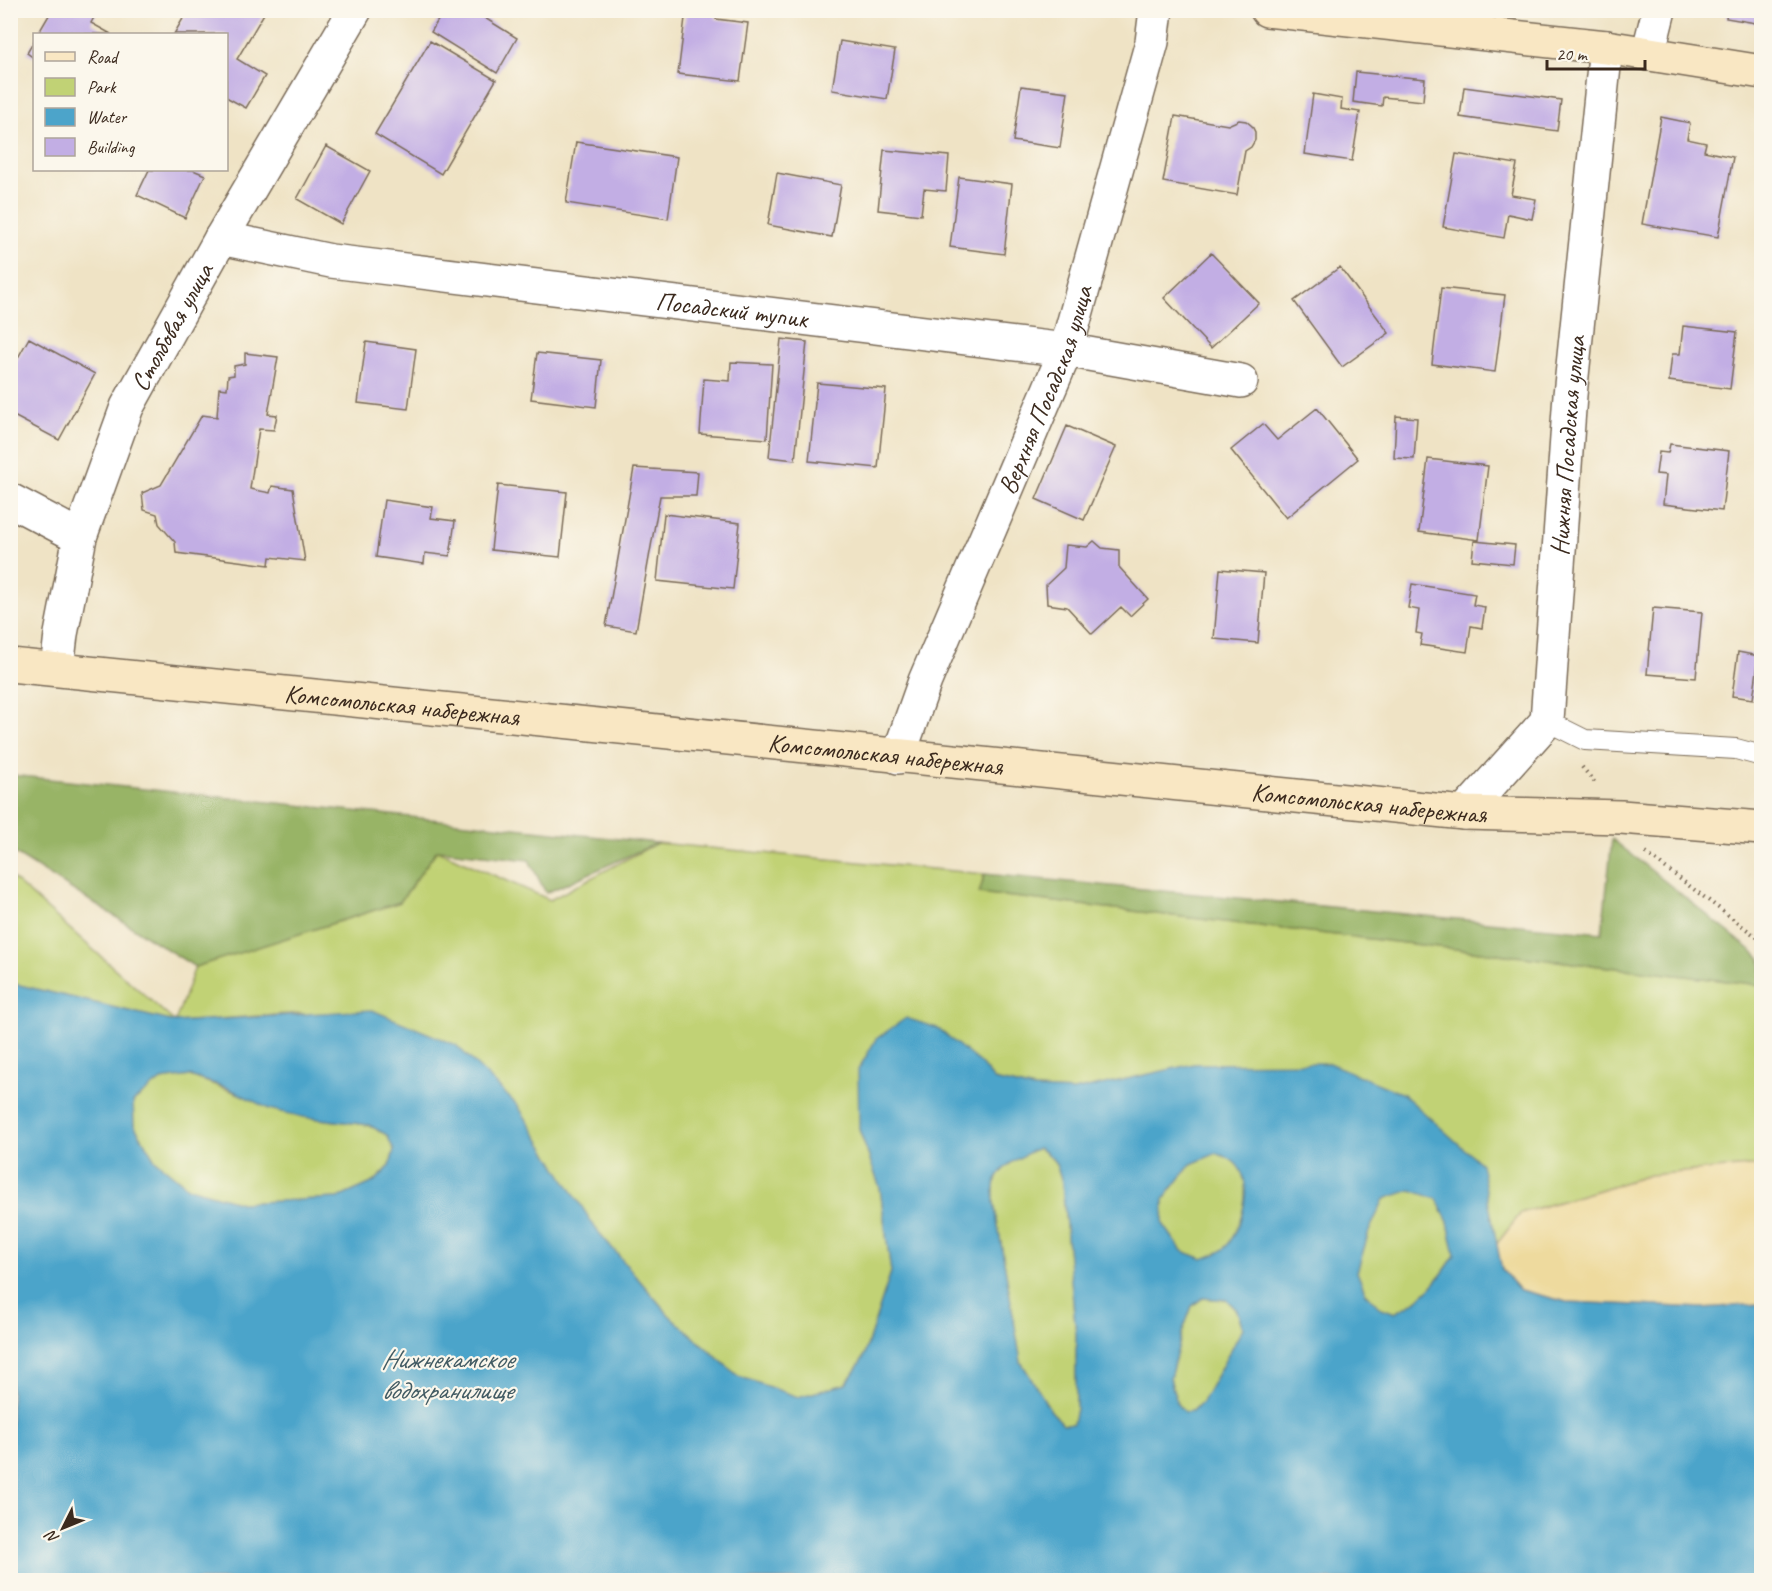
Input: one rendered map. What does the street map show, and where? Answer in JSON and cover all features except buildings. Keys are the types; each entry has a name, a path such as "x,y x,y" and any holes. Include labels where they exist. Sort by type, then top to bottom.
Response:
{"street":[{"name":"Столбовая улица","path":"57,669 61,634 80,537 127,407 221,237 355,10"},
{"name":"Верхняя Посадская улица","path":"898,757 925,681 1066,350 1152,42 1156,10"},
{"path":"1267,10 1606,47 1761,72"},
{"path":"1648,54 1659,10"},
{"name":"Нижняя Посадская улица","path":"1546,721 1569,395 1606,47"},
{"name":"Посадский тупик","path":"221,237 331,261 1066,350 1241,381"},
{"path":"10,500 80,537"},
{"name":"Комсомольская набережная","path":"10,665 1464,813 1621,817 1761,828"},
{"path":"1464,813 1546,721"}],"lane":[{"path":"1546,721 1585,740 1736,749 1761,756"}],"path":[{"path":"1645,853 1761,941"}],"green space":[{"path":"10,775 657,843 546,893 529,860 437,850 400,902 195,967 11,851"},
{"path":"1612,839 1761,958 1761,985 979,893 985,874 1602,933"},
{"path":"657,843 984,874 980,893 1761,985 1761,1165 1650,1175 1521,1213 1496,1245 1480,1164 1194,1064 1074,1091 1034,1089 994,1080 980,1063 859,1129 880,1188 891,1272 863,1359 846,1384 798,1397 738,1376 669,1315 596,1229 301,1013 175,1022 195,967 400,902 437,850 550,900"},
{"path":"11,877 175,1022 11,983"},
{"path":"190,1076 303,1117 369,1125 387,1135 394,1150 390,1166 374,1182 338,1198 241,1203 189,1188 155,1160 134,1125 133,1102 161,1080"},
{"path":"1038,1148 1054,1162 1062,1182 1076,1334 1076,1409 1073,1424 1063,1424 1051,1411 1021,1362 994,1202 994,1184 998,1176 1014,1161"},
{"path":"1217,1153 1232,1161 1241,1170 1245,1193 1244,1206 1241,1219 1230,1241 1222,1251 1203,1259 1182,1251 1163,1224 1164,1199 1191,1164"},
{"path":"1411,1189 1437,1199 1448,1222 1455,1255 1430,1288 1415,1301 1395,1313 1379,1307 1365,1292 1357,1272 1369,1231 1384,1199"},
{"path":"1203,1298 1227,1300 1237,1310 1243,1328 1202,1402 1192,1411 1184,1412 1177,1404 1170,1378 1192,1306"}],"sand":[{"path":"1761,1165 1761,1304 1703,1308 1567,1302 1520,1290 1502,1270 1496,1245 1521,1213 1650,1175"}],"water":[{"name":"Нижнекамское водохранилище","path":"11,983 175,1022 372,1010 456,1045 518,1106 596,1229 669,1315 738,1376 798,1397 846,1384 863,1359 891,1272 880,1188 859,1129 858,1070 876,1039 906,1018 937,1028 980,1063 994,1080 1034,1089 1074,1091 1194,1064 1329,1063 1403,1094 1481,1164 1502,1270 1520,1290 1567,1302 1703,1308 1761,1304 1761,1580 11,1580","holes":["190,1076 228,1088 269,1109 303,1117 369,1125 387,1135 394,1150 390,1166 374,1182 338,1198 241,1203 189,1188 155,1160 134,1125 133,1102 161,1080","1038,1148 1052,1158 1062,1182 1076,1334 1076,1409 1073,1424 1063,1424 1051,1411 1021,1362 994,1202 995,1182 1003,1170","1217,1153 1234,1162 1241,1170 1244,1181 1244,1206 1236,1230 1224,1249 1203,1259 1182,1251 1163,1224 1164,1199 1191,1164","1411,1190 1437,1199 1448,1222 1455,1255 1430,1288 1415,1301 1395,1313 1379,1307 1365,1292 1357,1272 1369,1231 1384,1199","1203,1298 1227,1300 1237,1310 1243,1328 1202,1402 1192,1411 1184,1412 1177,1404 1170,1378 1192,1306"]}]}
